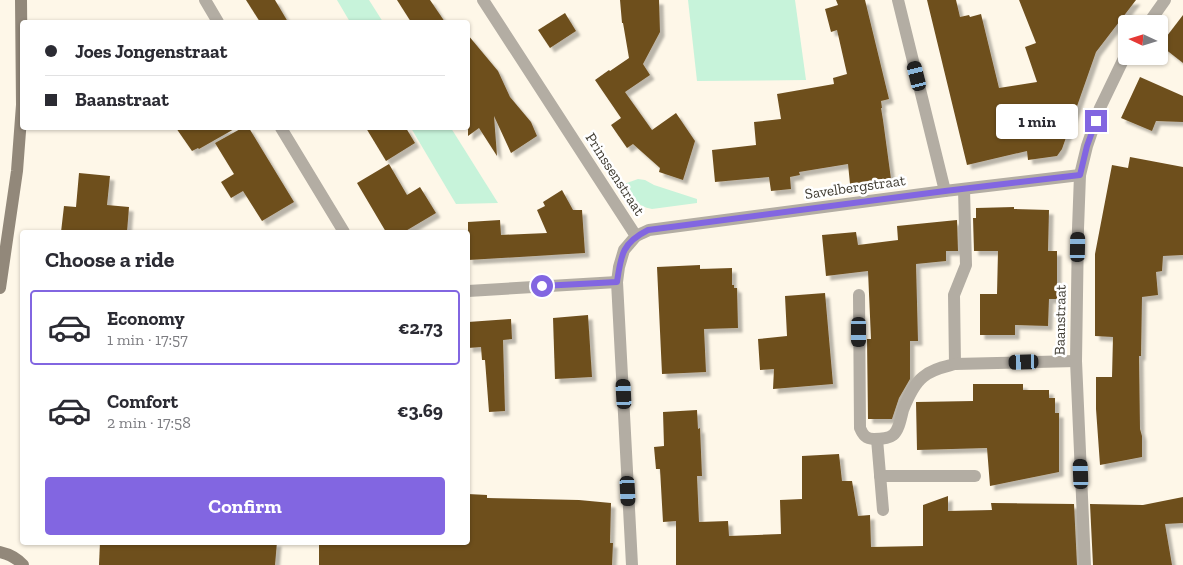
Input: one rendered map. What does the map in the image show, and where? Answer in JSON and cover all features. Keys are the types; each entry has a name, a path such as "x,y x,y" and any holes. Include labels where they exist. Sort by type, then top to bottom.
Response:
{"street":[{"path":"21,0 21,20"},
{"path":"205,0 217,20"},
{"name":"Prinssenstraat","path":"483,0 636,236 624,250 617,282 632,565"},
{"path":"898,0 945,191"},
{"path":"1154,15 1165,0"},
{"name":"Baanstraat","path":"1085,565 1076,361 1080,175 1087,146 1100,108 1121,65"},
{"path":"0,288 17,171 20,130"},
{"path":"282,130 343,230"},
{"name":"Savelbergstraat","path":"636,236 648,230 1080,175"},
{"path":"955,364 954,295 966,265 964,189"},
{"path":"470,291 617,282"},
{"path":"859,295 859,423 865,436 870,439 887,438 896,432 915,387 922,377 933,371 955,364 1076,361"},
{"path":"877,439 883,510"},
{"path":"880,476 975,476"},
{"path":"0,552 9,554 23,565"}],"green space":[{"path":"337,0 369,0 382,20 349,20"},
{"path":"688,0 795,0 806,80 697,81"},
{"path":"412,130 452,130 498,203 456,204"},
{"path":"638,179 697,199 697,203 652,209 642,206 631,197 624,184"}],"building":[{"path":"246,0 275,0 287,20 259,20"},
{"path":"397,0 430,0 444,20 410,20"},
{"path":"620,0 659,0 660,32 643,64 650,75 625,92 652,130 676,113 695,141 683,180 659,172 660,168 633,144 627,148 611,125 621,118 595,80 629,58 622,23"},
{"path":"836,0 865,0 889,99 881,101 881,108 891,179 850,184 848,164 799,172 800,175 790,177 791,189 771,191 769,177 715,182 712,150 756,145 754,122 781,119 777,94 834,84 833,78 847,74 837,30 831,32 825,9 838,5"},
{"path":"927,0 956,0 960,17 981,14 999,88 1037,82 1025,47 1036,43 1019,0 1136,0 1124,15 1118,15 1118,23 1096,52 1062,149 1057,156 1028,160 1027,151 967,165"},
{"path":"565,13 576,31 550,48 538,30"},
{"path":"1183,15 1183,63 1168,51 1168,35"},
{"path":"470,37 498,71 510,97 531,122 537,136 511,153 494,116 497,156 479,128 468,136 468,130 470,130"},
{"path":"1140,77 1183,96 1183,122 1156,121 1152,131 1121,118"},
{"path":"177,130 232,130 199,149 192,151"},
{"path":"238,130 250,130 294,202 262,221 243,191 231,198 221,182 234,174 215,143"},
{"path":"367,130 407,130 415,143 386,161"},
{"path":"1130,157 1183,167 1183,255 1163,256 1162,271 1156,272 1158,295 1142,297 1141,356 1139,356 1142,457 1100,465 1096,377 1112,377 1113,337 1095,336 1095,254 1112,165 1128,168"},
{"path":"389,164 407,195 420,187 436,213 407,230 385,230 357,183"},
{"path":"79,173 110,176 107,205 129,207 127,230 61,230 64,206 76,207"},
{"path":"562,190 573,210 582,210 585,253 470,260 470,230 468,230 468,222 500,220 501,235 547,233 537,210 545,206 543,202"},
{"path":"1014,207 1014,209 1049,210 1048,251 1057,251 1057,299 1049,299 1048,326 1015,325 1015,335 980,335 980,294 997,294 998,251 974,251 973,218 976,218 976,208"},
{"path":"957,220 958,251 946,251 946,261 916,264 918,341 910,341 910,379 899,398 892,419 868,419 867,339 871,339 868,271 826,276 822,235 856,232 858,245 898,240 897,226"},
{"path":"700,265 700,269 732,268 732,285 734,285 734,288 737,288 738,328 704,329 706,372 662,374 657,267"},
{"path":"825,293 833,384 773,389 774,369 760,370 758,339 787,336 785,296"},
{"path":"588,315 592,377 555,379 553,318"},
{"path":"511,319 512,339 503,340 505,411 489,412 485,360 482,360 481,347 470,348 470,322"},
{"path":"973,384 1023,384 1023,390 1049,390 1049,398 1055,398 1055,413 1059,413 1059,472 990,486 987,448 917,450 916,402 973,401"},
{"path":"697,410 698,429 700,428 702,476 697,476 699,522 728,521 729,536 781,534 780,500 802,499 802,456 839,454 842,481 852,481 858,516 870,515 871,547 923,546 923,505 948,496 948,511 992,510 991,503 1074,504 1077,565 676,565 676,521 663,522 660,469 656,469 654,447 664,446 663,412"},
{"path":"470,494 487,495 487,498 579,500 611,503 610,543 613,543 612,565 319,565 319,545 470,545"},
{"path":"1183,497 1183,523 1165,524 1172,565 1093,565 1090,504 1143,505"},
{"path":"100,545 277,545 275,565 99,565"}],"route":[{"path":"542,286 617,282 624,250 636,236 648,230 1080,175 1087,146 1096,121"}]}
